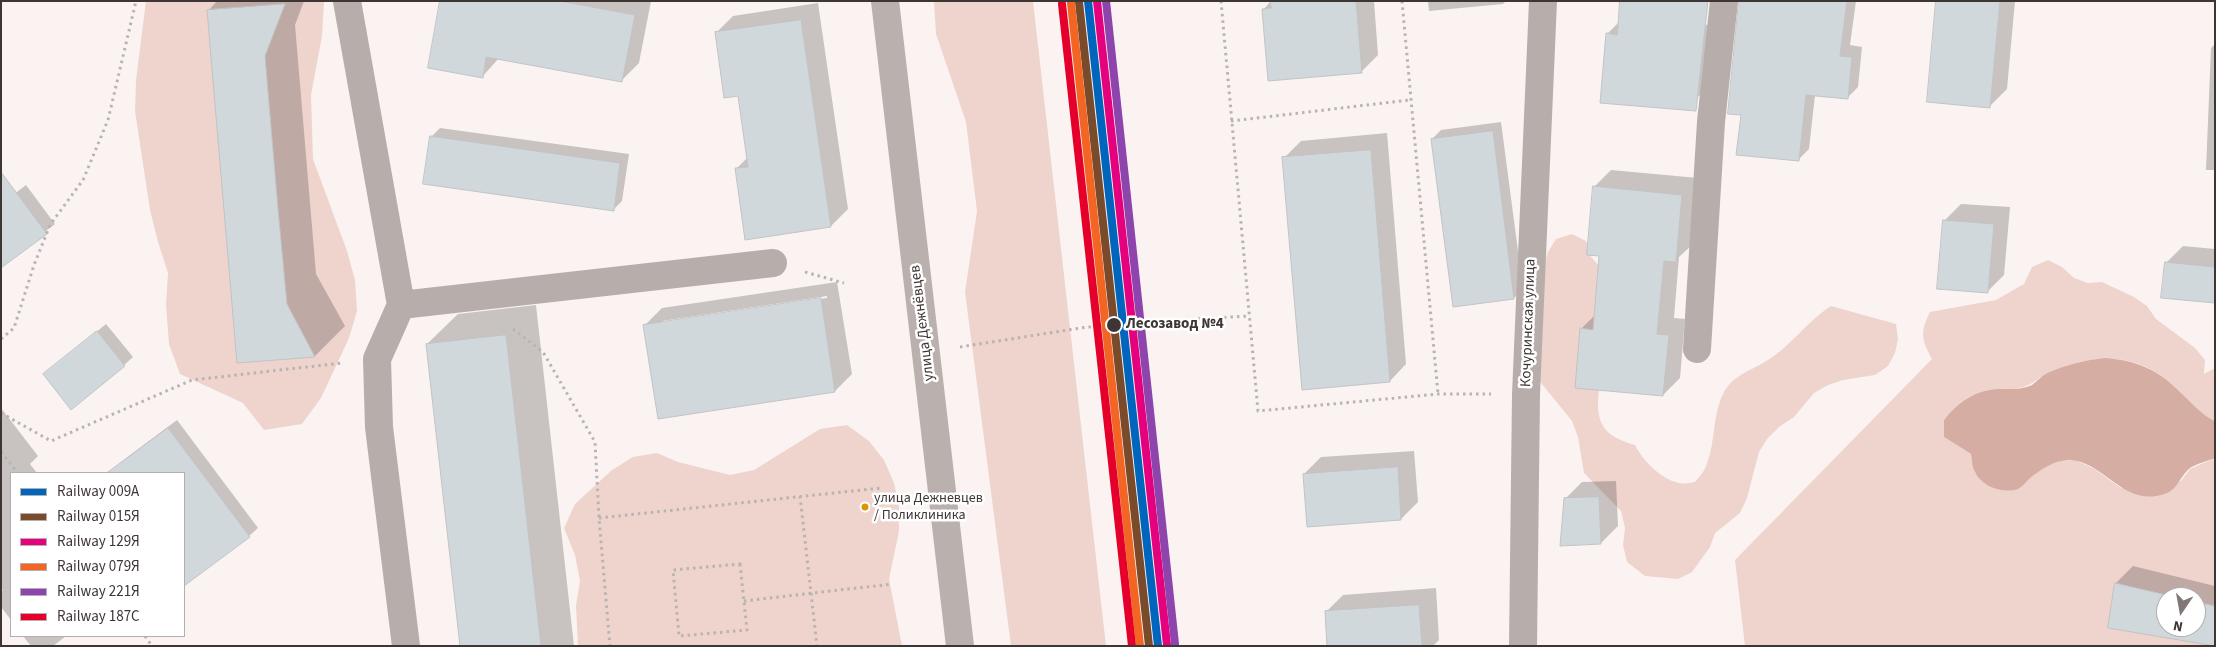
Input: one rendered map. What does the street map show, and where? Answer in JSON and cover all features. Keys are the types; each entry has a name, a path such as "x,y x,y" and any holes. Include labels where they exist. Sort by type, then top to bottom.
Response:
{"main road":[{"name":"улица Дежнёвцев","path":"884,1 960,646"}],"street":[{"path":"347,1 401,305 377,359 379,427 406,646"},
{"name":"Кочуринская улица","path":"1523,646 1526,394 1543,1"},
{"path":"1697,349 1711,122 1724,1"},
{"path":"401,305 774,263"}],"path":[{"path":"1,339 14,328 34,265 50,225 83,180 108,120 136,1"},
{"path":"1221,1 1258,411 1438,394 1526,394"},
{"path":"1402,1 1438,394"},
{"path":"1232,121 1410,100"},
{"path":"473,297 543,352 595,442 599,518 610,646"},
{"path":"954,347 1086,327 1124,327 1138,322 1250,316"},
{"path":"1,413 51,441 192,380 377,359"},
{"path":"1,452 17,472"},
{"path":"599,518 881,488"},
{"path":"800,496 816,646"},
{"path":"740,564 744,601 746,630 679,636 673,570 740,564"},
{"path":"744,601 892,584"}],"shaded area":[{"path":"146,1 324,1 322,36 311,95 313,159 347,251 355,280 357,311 349,338 321,398 302,424 264,430 243,403 180,374 169,344 166,305 168,273 150,210 135,111 136,80"},
{"path":"934,1 1033,1 1106,646 1011,646 965,292 977,211 966,122 936,34"},
{"path":"1572,234 1586,241 1591,257 1601,268 1598,410 1603,426 1615,437 1635,445 1643,457 1659,473 1679,483 1695,482 1705,468 1709,457 1720,401 1728,386 1747,371 1782,350 1822,312 1831,306 1896,324 1898,339 1895,353 1888,366 1875,375 1843,380 1828,385 1814,393 1794,417 1779,427 1767,439 1759,452 1747,498 1740,513 1715,533 1710,547 1692,572 1678,579 1645,576 1627,562 1623,545 1625,528 1621,511 1584,473 1578,437 1572,421 1537,378 1543,268 1548,252 1556,239"},
{"path":"2048,260 2062,267 2074,278 2088,283 2102,282 2134,297 2147,306 2156,319 2195,348 2205,360 2204,374 2215,368 2215,421 2195,407 2166,379 2152,370 2137,363 2108,358 2062,368 2020,388 1989,390 1967,398 1944,420 1944,437 1971,454 1975,473 2043,467 2060,461 2077,461 2093,468 2121,488 2181,481 2190,469 2215,458 2215,646 1745,646 1735,560 1932,359 1923,336 1923,330 1930,312 1996,300 2024,284 2032,267"},
{"path":"2106,358 2127,361 2155,372 2200,411 2215,421 2215,458 2190,468 2174,489 2169,492 2156,496 2144,496 2134,493 2124,489 2087,464 2070,460 2057,462 2045,467 2018,489 2000,490 1988,485 1978,477 1973,468 1971,454 1944,437 1944,420 1961,403 1974,395 1990,390 2028,387 2044,375 2066,366 2083,361"},
{"path":"847,425 869,441 884,460 894,483 899,506 899,531 889,579 902,646 578,646 576,606 580,581 575,555 564,528 575,504 612,470 633,457 657,453 678,462 730,475 754,470 820,429"}],"building":[{"path":"440,1 560,1 635,15 622,82 486,57 483,78 428,68"},
{"path":"1270,1 1356,1 1362,73 1268,81 1262,9 1271,8"},
{"path":"1620,1 1708,1 1696,111 1600,103 1606,33 1617,35"},
{"path":"1739,1 1847,1 1840,56 1852,57 1848,99 1806,95 1799,161 1736,155 1741,115 1728,114"},
{"path":"1936,1 2000,1 1990,108 1927,102"},
{"path":"285,4 265,56 278,209 287,304 315,357 237,363 207,10"},
{"path":"801,20 831,227 745,240 735,168 748,167 738,96 724,98 715,32"},
{"path":"1493,131 1514,299 1453,307 1431,139"},
{"path":"430,136 620,163 614,211 423,184"},
{"path":"1371,150 1390,382 1302,390 1282,157"},
{"path":"1,172 47,234 1,268"},
{"path":"1593,186 1682,195 1676,262 1664,261 1657,334 1669,335 1663,396 1575,388 1580,328 1593,330 1599,256 1587,255"},
{"path":"1943,220 1994,224 1988,293 1937,289"},
{"path":"2165,262 2215,267 2215,303 2161,298"},
{"path":"821,298 835,392 658,419 643,325"},
{"path":"97,331 125,366 71,410 43,374"},
{"path":"506,335 541,646 460,646 426,344"},
{"path":"168,428 250,537 185,585 185,472 108,472"},
{"path":"1398,467 1401,520 1307,527 1303,474"},
{"path":"1599,497 1601,544 1560,546 1564,498"},
{"path":"2115,583 2156,593 2156,636 2108,628"},
{"path":"2206,604 2215,606 2215,646 2162,637 2206,637"},
{"path":"1419,605 1422,646 1327,646 1325,611"}],"rail line":[{"name":"009А","path":"1088,1 1158,646"},
{"name":"129Я","path":"1097,1 1167,645"},
{"name":"221Я","path":"1106,1 1175,644"},
{"name":"015Я","path":"1079,2 1149,646"},
{"name":"079Я","path":"1071,3 1140,646"},
{"name":"187С","path":"1062,4 1132,646"}],"place":[{"name":"Лесозавод №4","path":"1114,325"},
{"name":"улица Дежневцев / Поликлиника","path":"865,507"}]}
